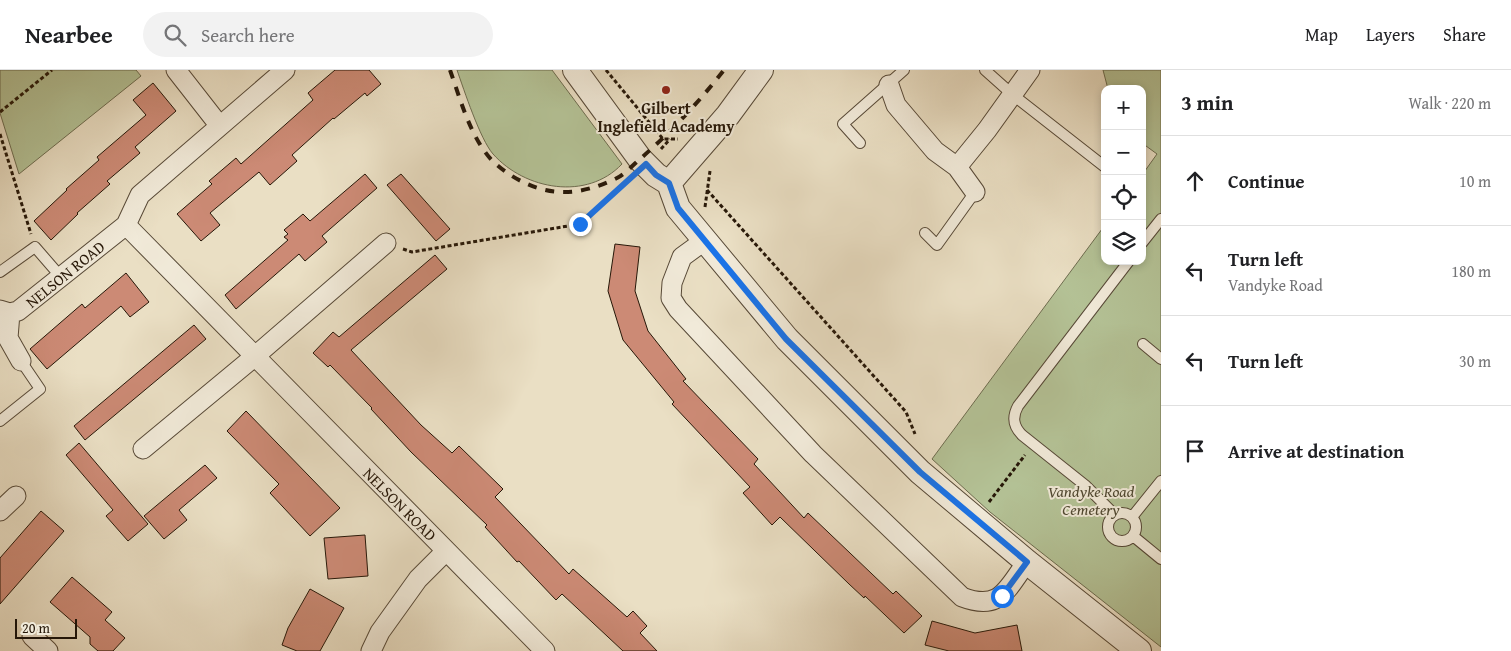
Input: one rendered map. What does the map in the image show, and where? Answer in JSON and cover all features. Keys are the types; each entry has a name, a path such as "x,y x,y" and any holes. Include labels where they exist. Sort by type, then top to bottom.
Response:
{"street":[{"path":"176,70 219,125"},
{"name":"NELSON ROAD","path":"5,312 18,311 126,226 140,195 285,70"},
{"path":"575,70 646,164 656,175 669,183 678,208 700,236 794,346 920,472 1027,562 1139,651"},
{"path":"669,183 693,144 728,115 761,70"},
{"path":"957,167 1030,70"},
{"path":"889,85 896,106 935,152 957,167 975,192"},
{"name":"NELSON ROAD","path":"126,226 545,651"},
{"path":"700,236 682,257 672,283 671,298 678,310 813,454 962,597 977,602 994,601 1002,596 1027,562"},
{"path":"143,449 254,357 386,243"},
{"path":"5,312 8,338 21,361"},
{"path":"0,511 16,496"},
{"path":"371,651 380,632 418,579 446,551"},
{"path":"32,636 48,651"}],"lane":[{"path":"860,143 843,124 904,70"},
{"path":"985,70 1013,95 1101,164"},
{"path":"925,233 937,245 975,192"},
{"path":"1146,239 1161,219"},
{"path":"0,272 35,247 61,277"},
{"path":"1115,515 1086,486 1033,444 1018,430 1013,422 1014,412 1018,406 1126,265"},
{"path":"1143,344 1161,359"},
{"path":"0,421 40,389 21,361"},
{"path":"1132,517 1161,481"},
{"path":"1124,513 1132,517 1136,528 1132,536 1124,540 1111,535 1108,526 1115,515 1124,513"},
{"path":"1132,536 1161,559"}],"path":[{"path":"0,112 52,70"},
{"path":"606,70 663,140 693,144 712,158 700,236"},
{"path":"0,134 35,247"},
{"path":"386,243 412,252 580,224 646,164"},
{"path":"707,190 906,412 917,438"},
{"path":"983,510 1033,444"}],"green space":[{"path":"0,70 136,70 141,76 19,174 0,113"},
{"path":"457,70 552,70 622,164 608,176 592,183 574,187 539,183 522,176 506,166 488,147 473,114"},
{"name":"Vandyke Road Cemetery","path":"1103,70 1161,70 1161,647 990,512 932,459 1101,230 1101,265 1146,265 1146,169 1157,154 1146,146 1146,85 1107,85"}],"building":[{"path":"335,70 369,70 381,84 367,96 365,93 333,118 292,155 297,161 270,185 259,172 210,213 220,225 201,241 177,214 212,184 209,181 236,158 241,164 313,100 308,93"},
{"path":"153,83 176,111 135,147 140,153 107,181 110,184 77,213 51,240 34,221 99,160 97,157 146,115 133,100"},
{"path":"365,174 377,188 322,236 327,242 305,261 299,254 236,309 225,295 288,240 284,237 288,234 284,230 303,214 310,221"},
{"path":"401,174 450,229 436,241 387,185"},
{"path":"615,244 640,247 635,291 648,331 686,379 683,381 758,459 754,464 804,518 808,513 893,594 896,591 922,616 904,633 865,596 864,598 849,584 780,517 772,525 743,493 750,487 672,404 674,402 623,340 608,291"},
{"path":"435,255 447,269 351,350 421,425 452,453 459,446 503,489 495,497 569,574 573,569 627,617 633,611 647,626 640,633 657,651 623,651 562,594 556,600 519,561 517,562 485,527 487,525 411,452 330,365 328,367 313,353 333,332 339,337"},
{"path":"126,273 149,302 130,317 121,306 47,369 30,349 82,304 85,308"},
{"path":"194,325 206,339 85,440 74,426"},
{"path":"246,411 340,508 310,536 270,493 279,484 227,431"},
{"path":"79,443 148,524 128,541 106,516 113,510 66,455"},
{"path":"205,465 217,478 179,510 187,520 164,539 144,516"},
{"path":"41,511 64,531 0,604 0,558"},
{"path":"365,535 368,576 328,579 324,538"},
{"path":"72,577 112,612 105,620 125,638 113,651 98,651 90,644 90,637 50,602"},
{"path":"310,589 344,608 320,651 297,651 282,645 288,628"},
{"path":"932,621 975,633 1017,625 1022,651 949,651 925,645"}],"railway":[{"path":"450,70 461,104 476,137 491,160 506,172 525,183 538,188 564,192 590,188 623,174 674,127 724,70"}],"place":[{"name":"Gilbert Inglefield Academy","path":"666,90"}],"route":[{"path":"580,224 646,164 656,175 669,183 678,208 786,339 920,472 1027,562 1002,596"}]}
